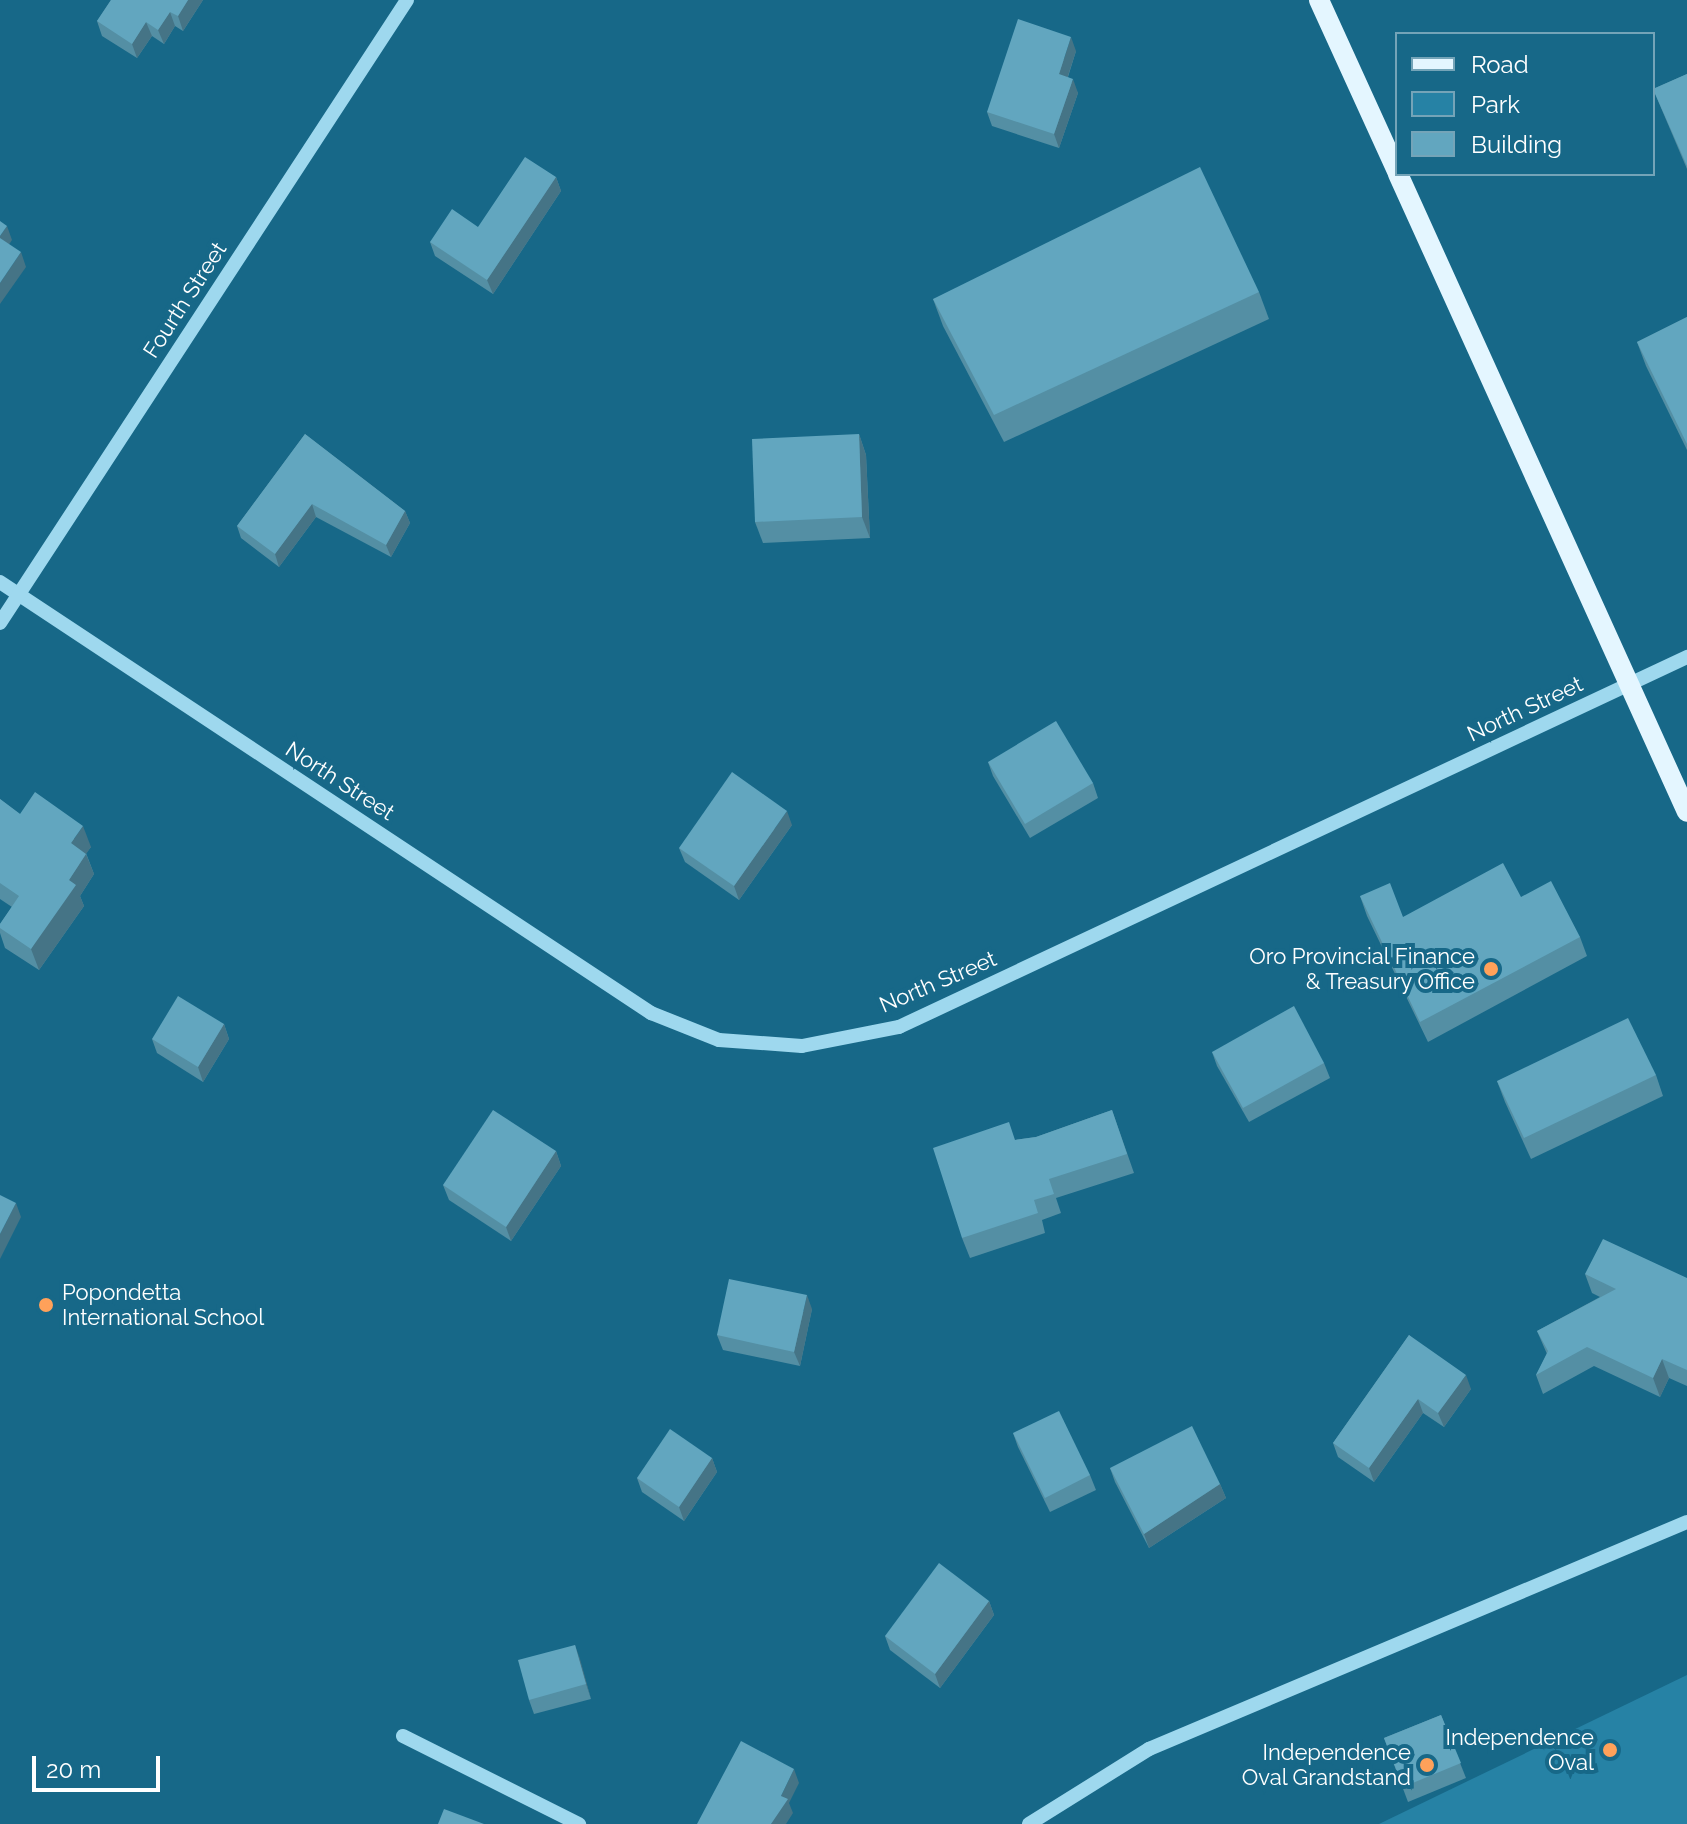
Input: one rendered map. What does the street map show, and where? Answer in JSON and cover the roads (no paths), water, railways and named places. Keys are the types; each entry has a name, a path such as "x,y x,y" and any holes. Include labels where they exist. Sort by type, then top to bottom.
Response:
{"main road":[{"path":"1319,0 1395,166"},
{"path":"1399,176 1687,812"}],"street":[{"name":"Fourth Street","path":"0,623 407,0"},
{"name":"North Street","path":"0,582 651,1013 719,1040 802,1046 899,1027 1687,657"},
{"path":"1029,1824 1149,1749 1687,1522"},
{"path":"403,1736 579,1824"}],"place":[{"name":"Oro Provincial Finance & Treasury Office","path":"1491,969"},
{"name":"Popondetta International School","path":"46,1305"},
{"name":"Independence Oval","path":"1610,1750"},
{"name":"Independence Oval Grandstand","path":"1427,1765"}]}
